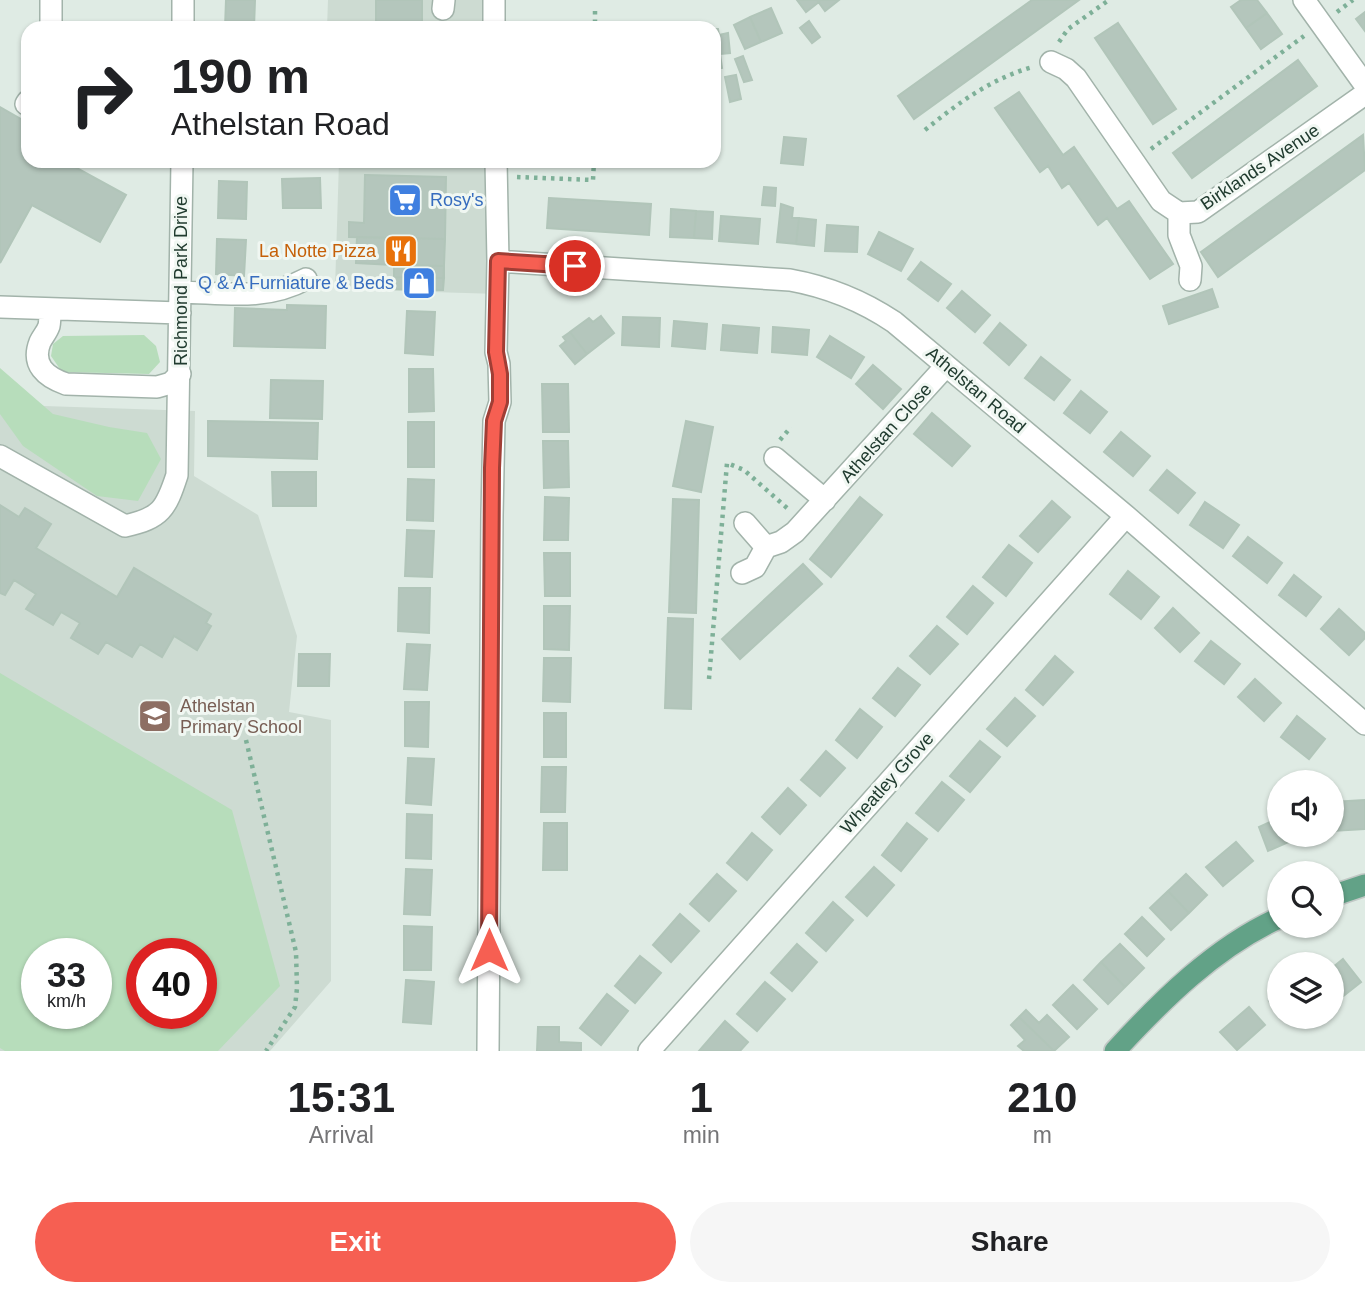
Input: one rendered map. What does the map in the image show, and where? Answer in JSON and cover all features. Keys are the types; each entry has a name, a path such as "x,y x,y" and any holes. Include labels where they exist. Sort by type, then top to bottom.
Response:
{"main road":[{"path":"1344,892 1365,885"},
{"path":"1115,1051 1184,983 1230,946 1267,925"}],"street":[{"path":"51,0 51,21"},
{"path":"183,0 183,21"},
{"path":"494,0 494,21"},
{"path":"1304,0 1365,85"},
{"name":"Birklands Avenue","path":"1051,62 1066,69 1076,78 1161,201 1179,213 1198,212 1365,94"},
{"name":"Richmond Park Drive","path":"0,456 125,526 149,521 168,503 177,475 182,168"},
{"path":"488,1051 491,528 494,421 500,402 500,374 496,352 496,168"},
{"path":"1179,213 1179,234 1191,266 1189,280"},
{"name":"Athelstan Road","path":"498,261 790,280 847,295 872,307 894,321 1126,516 1365,724"},
{"path":"180,292 267,294 288,289 306,279"},
{"path":"0,307 180,313"},
{"path":"50,309 49,326 39,344 37,359 42,372 52,379 66,384 158,387 171,383 180,373"},
{"name":"Athelstan Close","path":"766,547 795,533 946,366"},
{"path":"775,458 825,500"},
{"name":"Wheatley Grove","path":"649,1051 1126,516"},
{"path":"742,573 755,567 766,547 746,523"}],"path":[{"path":"925,130 956,105 987,86 1021,70 1051,62 1068,29 1109,0"},
{"path":"1133,162 1353,0"},
{"path":"595,11 595,21"},
{"path":"516,177 593,180 594,168"},
{"path":"727,463 744,470 788,509"},
{"path":"246,740 296,952 295,1007 266,1051"}],"shaded area":[{"path":"328,0 494,0 494,21 327,21"},
{"path":"339,168 496,168 498,294 335,289"},
{"name":"Athelstan Primary School","path":"0,383 44,406 195,411 194,476 258,515 297,636 289,712 331,720 331,981 270,1051 0,1051"}],"green space":[{"path":"144,335 156,346 160,362 149,374 62,372 51,356 53,344 63,336"},
{"path":"0,368 53,414 147,433 161,459 138,501 97,496 23,446 0,414"},
{"path":"0,673 232,810 280,986 218,1051 5,1051 0,1048"}],"building":[{"path":"226,0 255,0 254,21 225,21"},
{"path":"376,0 422,0 422,21 376,21"},
{"path":"797,0 817,0 819,2 806,12"},
{"path":"817,0 839,0 825,11"},
{"path":"1032,0 1079,0 914,119 898,96"},
{"path":"1241,0 1257,0 1267,13 1246,28 1231,7"},
{"path":"771,8 782,33 761,42 750,17"},
{"path":"1365,12 1365,31 1356,19"},
{"path":"1267,13 1282,34 1261,49 1246,28"},
{"path":"750,17 761,42 745,49 734,25"},
{"path":"809,21 820,37 812,43 800,28"},
{"path":"1118,23 1176,109 1153,124 1095,38"},
{"path":"728,33 730,53 721,54 721,35"},
{"path":"743,56 752,80 744,82 735,59"},
{"path":"1298,60 1317,86 1192,178 1173,153"},
{"path":"736,75 741,99 730,102 725,77"},
{"path":"1019,92 1063,155 1074,147 1117,209 1129,201 1173,264 1150,279 1107,218 1098,225 1069,183 1062,188 1048,166 1040,172 995,108"},
{"path":"0,107 21,119 21,168 77,168 126,195 100,242 32,205 0,263"},
{"path":"1363,135 1365,170 1218,277 1201,252"},
{"path":"784,137 806,139 803,165 781,163"},
{"name":"Rosy's","path":"365,175 446,177 445,239 349,237 349,222 364,223"},
{"path":"320,178 321,208 283,208 282,179"},
{"path":"219,181 247,182 246,219 218,218"},
{"path":"764,187 776,188 775,206 762,205"},
{"path":"549,198 651,204 649,235 547,228"},
{"path":"781,204 793,208 792,218 799,218 796,244 777,242"},
{"path":"671,209 696,211 694,238 670,237"},
{"path":"696,211 713,212 712,239 694,238"},
{"path":"721,216 760,219 758,244 719,241"},
{"path":"799,218 816,220 814,246 796,244"},
{"path":"827,225 858,227 857,252 825,251"},
{"path":"879,232 913,249 901,271 868,254"},
{"path":"357,237 445,239 443,290 394,289 394,265 356,263"},
{"path":"217,239 246,240 244,276 216,274"},
{"path":"921,262 951,284 938,301 908,279"},
{"path":"394,265 444,266 444,278 394,277"},
{"name":"Q & A Furniature & Beds","path":"394,277 444,278 443,290 394,289"},
{"path":"1212,289 1218,307 1169,324 1163,306"},
{"path":"962,291 990,315 975,332 947,308"},
{"path":"287,305 326,306 325,348 234,346 235,308 287,310"},
{"path":"407,311 435,312 433,355 405,353"},
{"path":"601,316 614,333 587,354 570,332 589,318 593,322"},
{"path":"623,317 660,318 659,347 622,345"},
{"path":"674,321 707,324 705,349 672,346"},
{"path":"1000,323 1026,345 1009,365 984,343"},
{"path":"723,325 759,328 757,353 721,350"},
{"path":"773,327 809,330 807,355 772,352"},
{"path":"570,332 587,354 575,364 560,346 566,341 563,337"},
{"path":"830,336 864,357 851,378 817,357"},
{"path":"1041,357 1070,380 1054,400 1025,378"},
{"path":"873,365 901,389 883,409 856,384"},
{"path":"409,369 433,369 434,411 409,412"},
{"path":"271,380 323,381 322,419 270,418"},
{"path":"542,384 568,384 569,432 543,432"},
{"path":"1081,391 1107,412 1090,433 1064,413"},
{"path":"932,413 970,446 952,466 914,434"},
{"path":"208,421 318,423 317,459 208,456"},
{"path":"686,421 713,427 701,492 673,486"},
{"path":"408,422 434,422 434,467 408,467"},
{"path":"1121,432 1150,456 1133,476 1104,452"},
{"path":"543,441 568,441 569,487 544,488"},
{"path":"1167,470 1195,493 1178,513 1150,490"},
{"path":"272,472 316,472 316,506 273,506"},
{"path":"408,479 434,480 433,521 407,520"},
{"path":"545,497 569,498 568,540 544,540"},
{"path":"860,497 882,515 831,577 810,559"},
{"path":"673,499 699,500 696,613 669,612"},
{"path":"1052,501 1070,517 1038,552 1020,536"},
{"path":"1205,502 1239,525 1223,548 1190,525"},
{"path":"0,505 19,517 25,508 51,524 36,548 117,597 134,568 211,614 206,623 211,626 197,650 174,636 162,657 140,644 132,657 106,642 98,654 71,638 80,623 61,612 53,625 26,609 36,594 14,580 5,595 0,593"},
{"path":"407,530 434,531 432,577 405,576"},
{"path":"1248,537 1282,563 1267,583 1233,556"},
{"path":"1009,545 1032,563 1006,596 983,577"},
{"path":"544,553 570,553 570,596 545,596"},
{"path":"803,564 822,584 740,659 722,639"},
{"path":"1128,571 1159,597 1141,619 1110,594"},
{"path":"1294,575 1321,597 1306,616 1279,595"},
{"path":"973,586 993,603 967,634 947,617"},
{"path":"399,588 430,588 429,633 398,631"},
{"path":"544,606 570,606 569,650 544,649"},
{"path":"1173,608 1199,633 1180,652 1155,628"},
{"path":"1339,609 1365,633 1365,638 1349,655 1321,629"},
{"path":"668,618 693,619 691,709 665,708"},
{"path":"937,626 958,644 930,674 910,656"},
{"path":"1211,641 1240,664 1224,684 1195,661"},
{"path":"407,644 430,645 427,690 404,689"},
{"path":"299,654 330,654 329,686 298,686"},
{"path":"1055,656 1073,672 1043,705 1026,690"},
{"path":"544,658 571,658 570,702 543,701"},
{"path":"898,668 920,685 895,716 873,698"},
{"path":"1255,679 1281,703 1264,721 1238,697"},
{"path":"1015,698 1035,716 1007,746 987,729"},
{"path":"405,702 429,702 428,747 405,746"},
{"path":"860,709 882,727 857,758 836,740"},
{"path":"544,713 566,713 566,757 544,757"},
{"path":"1297,716 1325,739 1309,759 1281,737"},
{"path":"980,741 1000,757 970,792 950,776"},
{"path":"826,751 845,768 820,796 801,780"},
{"path":"408,758 434,759 431,805 406,803"},
{"path":"542,767 566,767 565,812 541,812"},
{"path":"942,782 964,800 938,831 916,813"},
{"path":"788,788 806,805 780,834 762,817"},
{"path":"1365,800 1365,829 1344,830 1344,801"},
{"path":"407,814 432,815 431,859 406,858"},
{"path":"544,823 567,823 567,870 543,870"},
{"path":"907,823 927,839 901,871 882,855"},
{"path":"1267,823 1267,847 1277,847 1268,851 1259,827"},
{"path":"752,833 772,850 747,880 727,863"},
{"path":"1236,842 1253,861 1223,886 1206,867"},
{"path":"874,867 894,885 867,916 846,897"},
{"path":"406,869 432,870 430,915 404,914"},
{"path":"717,874 736,891 709,921 690,904"},
{"path":"1186,874 1207,895 1189,913 1168,891"},
{"path":"1168,891 1189,913 1171,930 1150,908"},
{"path":"833,902 853,920 826,951 806,933"},
{"path":"680,914 699,931 671,962 653,945"},
{"path":"1142,917 1164,939 1147,956 1125,934"},
{"path":"404,926 432,927 431,970 404,970"},
{"path":"797,944 817,962 792,991 771,973"},
{"path":"1120,944 1144,968 1125,987 1101,962"},
{"path":"640,956 661,973 635,1003 615,986"},
{"path":"1344,960 1361,982 1344,995"},
{"path":"1101,962 1125,987 1108,1004 1084,980"},
{"path":"406,980 434,982 431,1024 403,1022"},
{"path":"765,982 785,999 757,1031 737,1014"},
{"path":"1073,985 1097,1009 1077,1029 1053,1005"},
{"path":"607,994 628,1011 601,1045 580,1028"},
{"path":"1249,1007 1265,1025 1237,1050 1220,1032"},
{"path":"1026,1010 1039,1023 1047,1015 1069,1037 1054,1051 1019,1017"},
{"path":"1019,1017 1054,1051 1024,1051 1018,1046 1025,1040 1011,1025"},
{"path":"725,1021 748,1042 740,1051 699,1051"},
{"path":"538,1027 559,1027 559,1042 581,1043 581,1051 537,1051"}],"place":[{"name":"Rosy's","path":"405,200"},
{"name":"La Notte Pizza","path":"401,251"},
{"name":"Q & A Furniature & Beds","path":"419,283"},
{"name":"Athelstan Primary School","path":"155,716"}],"route":[{"path":"489,950 492,468 494,421 500,402 500,374 496,352 498,261 575,266"}]}
